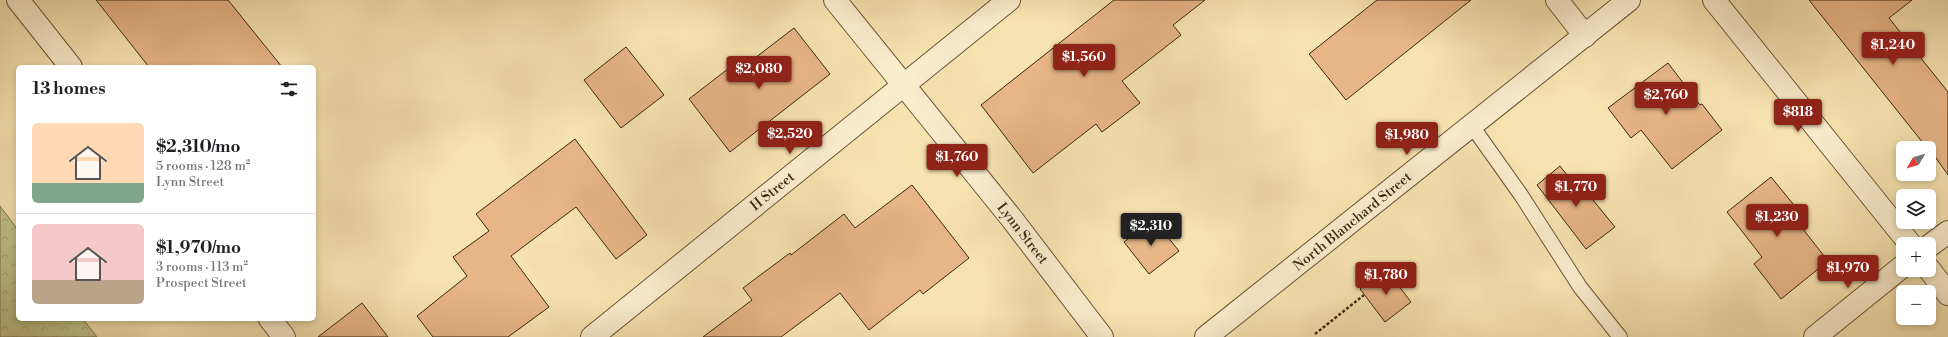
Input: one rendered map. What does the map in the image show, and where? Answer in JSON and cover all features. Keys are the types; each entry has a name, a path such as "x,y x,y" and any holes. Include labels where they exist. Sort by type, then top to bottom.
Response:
{"street":[{"path":"18,0 69,65"},
{"name":"Lynn Street","path":"835,0 1012,219 1102,337"},
{"name":"H Street","path":"592,337 1009,0"},
{"path":"1557,0 1585,36"},
{"name":"North Blanchard Street","path":"1206,337 1629,0"},
{"path":"1714,0 1904,237"},
{"path":"1936,241 1948,232"},
{"path":"1815,337 1896,272"},
{"path":"1935,277 1948,294"},
{"path":"272,321 284,337"}],"lane":[{"path":"1472,126 1521,195 1580,287 1620,337"}],"path":[{"path":"1315,334 1364,295"}],"green space":[{"path":"0,206 16,227 16,321 85,321 97,337 0,337"}],"building":[{"path":"96,0 228,0 280,65 147,65"},
{"path":"1114,0 1205,0 1173,25 1181,35 1122,81 1140,103 1102,132 1096,124 1033,173 981,105"},
{"path":"1377,0 1471,0 1346,100 1309,54"},
{"path":"1809,0 1912,0 1889,18 1948,92 1948,175 1936,158 1936,141 1921,141"},
{"path":"794,28 830,74 730,152 689,99 733,65 738,71"},
{"path":"626,47 664,95 621,128 584,80"},
{"path":"1668,63 1700,105 1702,104 1722,130 1672,169 1641,130 1631,138 1608,108"},
{"path":"575,139 647,235 616,259 576,207 511,256 549,307 508,337 433,337 417,316 467,276 453,257 489,231 476,214"},
{"path":"1560,166 1580,192 1584,189 1615,227 1586,249 1537,185"},
{"path":"1771,177 1798,210 1792,215 1828,261 1781,299 1754,264 1762,257 1727,212"},
{"path":"912,185 969,258 923,294 920,290 869,330 840,293 781,337 703,337 752,300 743,288 790,253 791,255 844,214 855,228"},
{"path":"1153,219 1179,251 1149,274 1124,242"},
{"path":"1386,269 1411,302 1385,322 1360,289"},
{"path":"362,303 388,337 318,337"}]}
